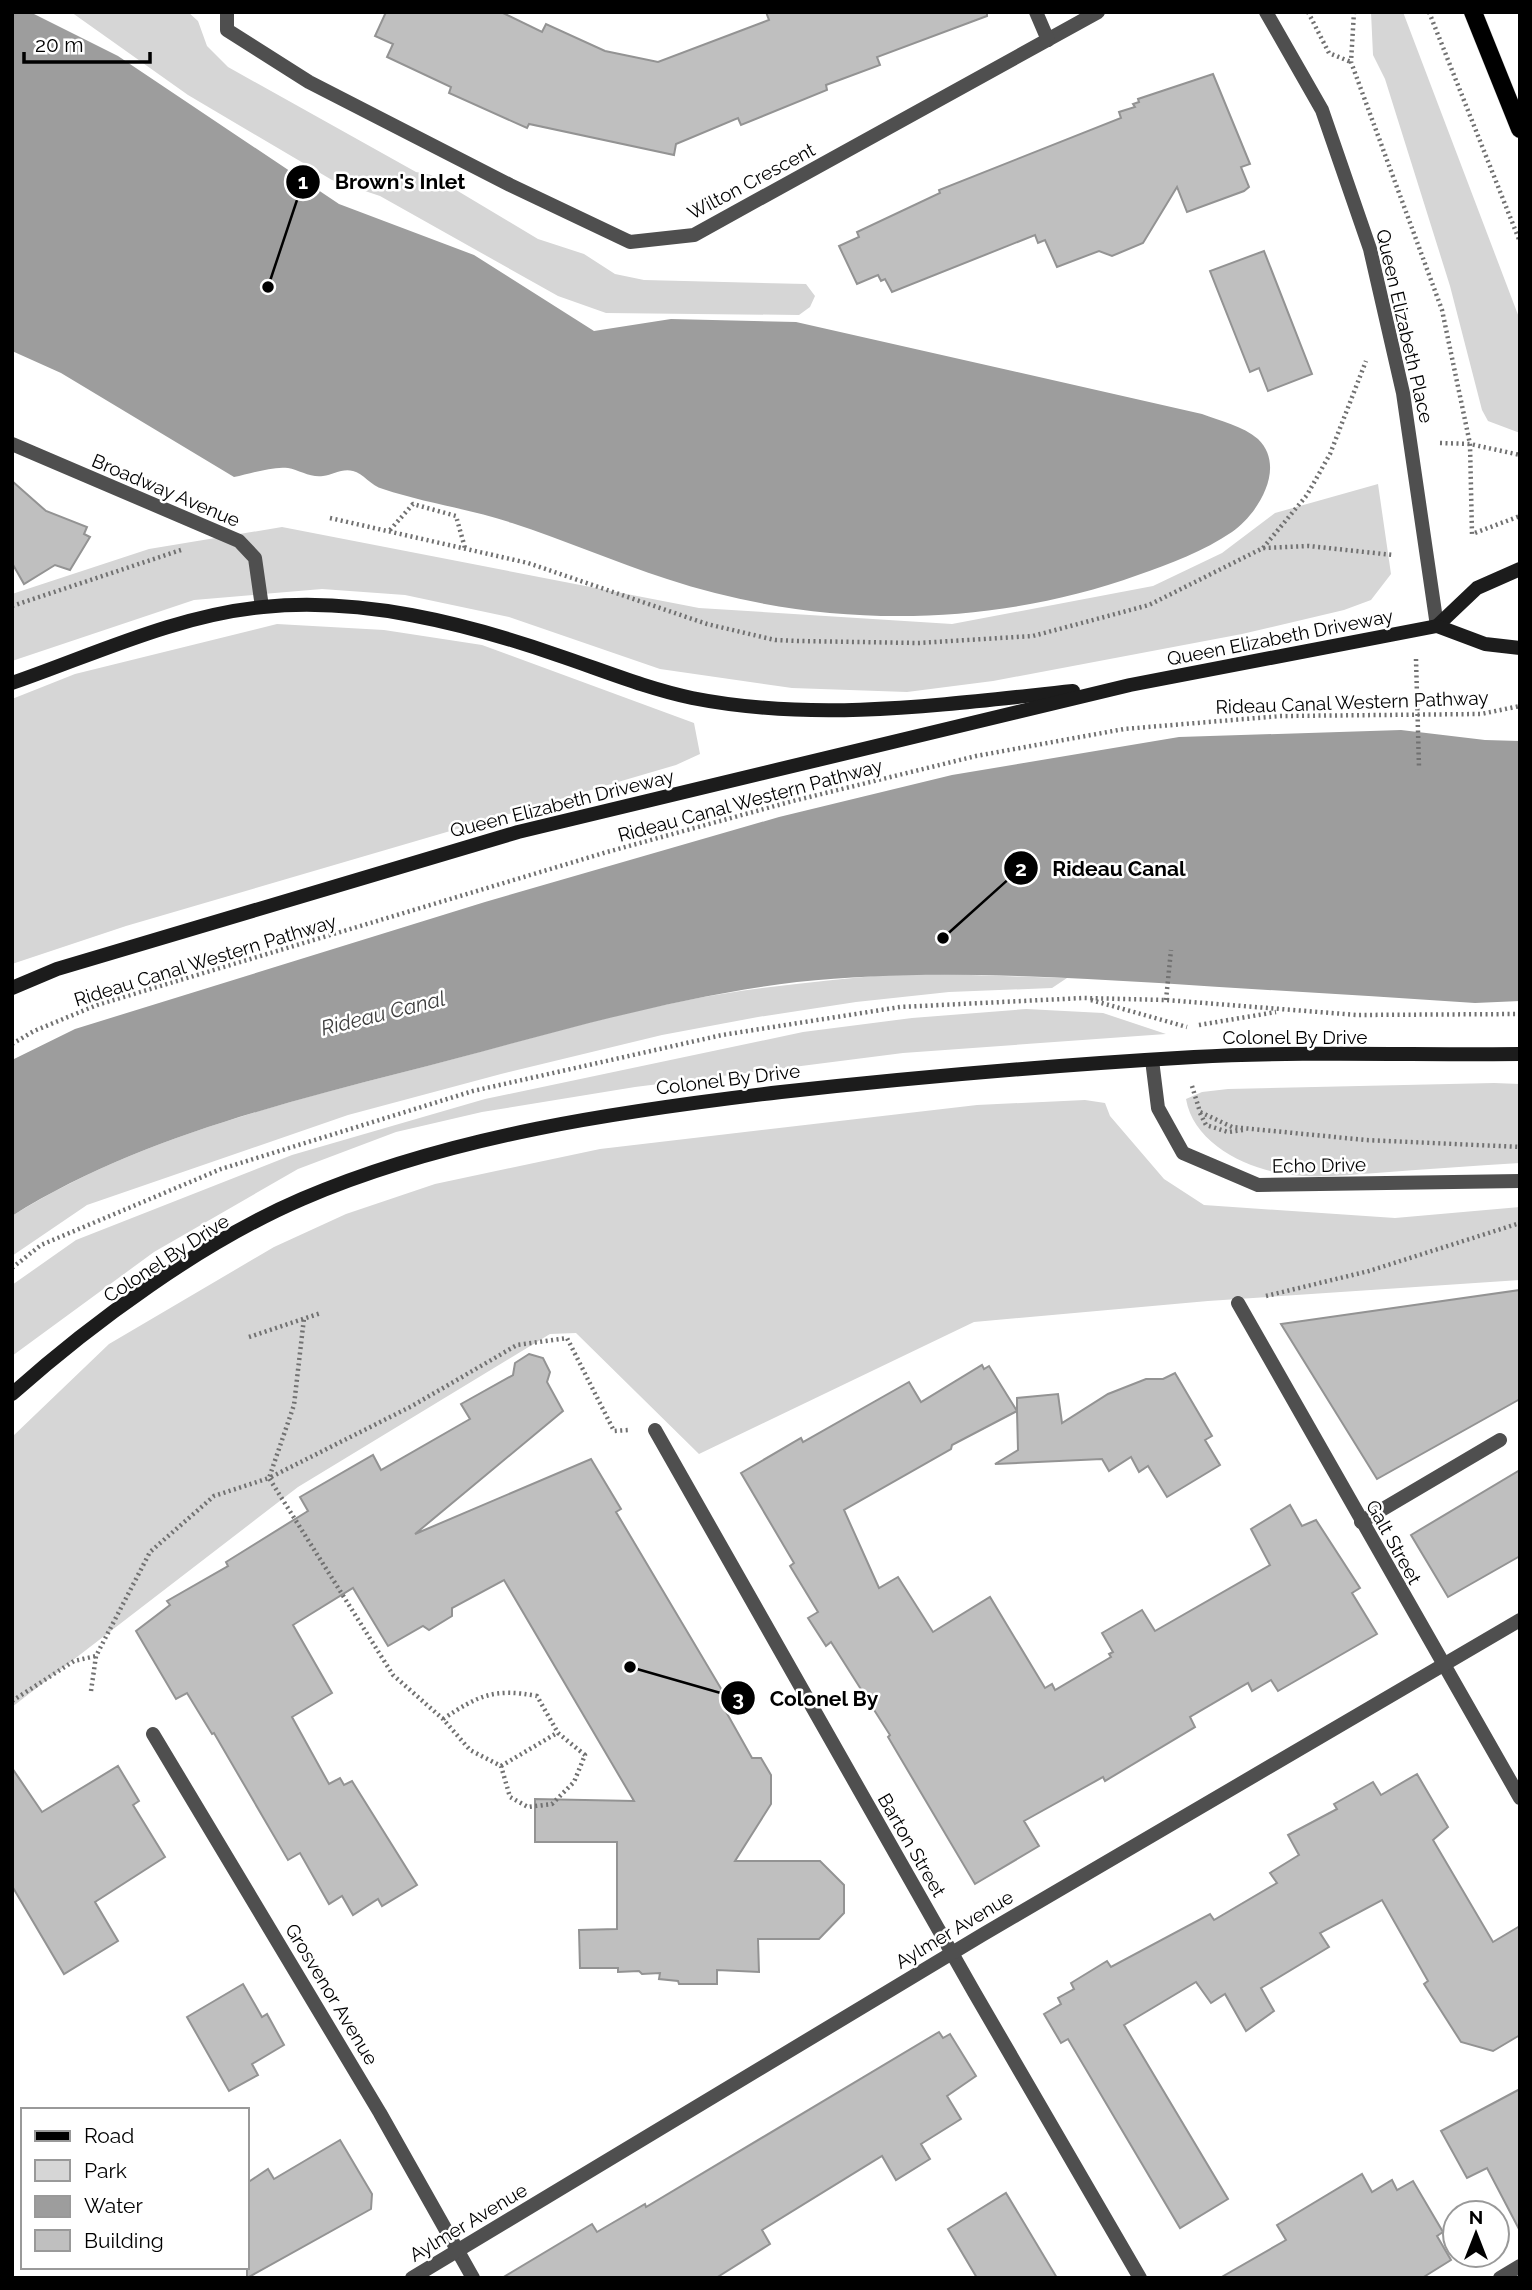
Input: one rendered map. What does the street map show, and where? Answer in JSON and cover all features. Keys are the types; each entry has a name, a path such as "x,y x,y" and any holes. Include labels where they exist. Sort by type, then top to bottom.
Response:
{"main road":[{"path":"1473,12 1520,129"},
{"path":"1520,569 1476,588 1437,626 1485,644 1520,648"},
{"name":"Queen Elizabeth Driveway","path":"12,683 163,631 262,607 310,605 417,617 513,640 650,688 694,698 789,709 836,711 905,707 1130,685"},
{"name":"Queen Elizabeth Driveway","path":"12,988 57,969 518,832 1130,685 1437,626"},
{"name":"Colonel By Drive","path":"12,1394 94,1328 205,1251 301,1200 427,1154 653,1107 893,1080 1190,1057 1520,1055"}],"street":[{"name":"Wilton Crescent","path":"227,12 227,30 309,82 509,185 630,242 694,235 1098,12"},
{"path":"1036,12 1048,40"},
{"name":"Queen Elizabeth Place","path":"1266,12 1322,110 1370,248 1411,442 1437,626"},
{"name":"Broadway Avenue","path":"12,444 239,541 255,558 262,607"},
{"name":"Echo Drive","path":"1152,1060 1158,1108 1183,1153 1258,1185 1520,1181"},
{"name":"Galt Street","path":"1237,1303 1520,1798"},
{"name":"Barton Street","path":"654,1430 1140,2278"},
{"path":"1361,1522 1500,1440"},
{"name":"Aylmer Avenue","path":"412,2278 953,1953 1520,1620"},
{"name":"Grosvenor Avenue","path":"153,1734 380,2113 473,2278"},
{"path":"1500,2278 1520,2266"}],"path":[{"path":"1308,12 1329,52 1351,62"},
{"path":"1354,12 1351,62 1442,310 1470,444 1472,534 1520,516"},
{"path":"1429,12 1520,242"},
{"path":"330,518 528,562 669,612 775,640 918,643 999,640 1066,629 1149,605 1263,548 1307,495 1324,464 1359,373 1387,324"},
{"path":"1411,442 1470,444 1520,455"},
{"path":"390,530 413,503 456,516 466,548"},
{"path":"1263,548 1309,546 1393,555"},
{"path":"12,606 189,548"},
{"path":"1416,630 1419,767"},
{"name":"Rideau Canal Western Pathway","path":"12,1044 34,1031 97,1005 607,852 793,801 976,756 1124,729 1281,716 1482,714 1520,706"},
{"path":"1166,1000 1171,950"},
{"path":"1083,998 1188,1027 1283,1011"},
{"path":"1188,1027 1190,1057 1200,1112 1223,1124 1366,1140 1520,1147"},
{"path":"1237,1303 1369,1271 1520,1223"},
{"path":"249,1337 321,1313"},
{"path":"270,1478 294,1405 304,1318"},
{"path":"91,1691 96,1656 150,1552 214,1496 270,1478 411,1406 517,1345 567,1338 614,1431 654,1430"},
{"path":"270,1478 393,1675 443,1720 470,1750 501,1766 510,1797 528,1807 552,1804 574,1782 585,1755 558,1733 537,1696 512,1691 475,1698 443,1720"},
{"path":"12,1701 75,1661 96,1656"},
{"path":"501,1766 558,1733"}],"green space":[{"path":"71,12 188,12 198,21 207,46 228,67 416,172 431,175 538,239 584,254 615,274 644,280 806,284 815,296 810,307 799,315 606,313 558,296 380,196 332,180 188,95"},
{"path":"1371,12 1403,12 1520,320 1520,433 1488,421 1482,410 1450,286 1385,79 1373,55"},
{"path":"1378,484 1391,574 1371,600 1344,610 1242,634 993,681 907,692 792,688 660,669 509,617 405,595 322,589 194,600 12,661 12,594 149,549 282,527 699,608 952,624 1153,586 1222,553 1275,513"},
{"path":"277,624 384,630 482,645 694,723 700,754 676,765 126,926 12,964 12,699 75,674"},
{"path":"908,973 1067,978 1052,988 949,992 856,1002 758,1017 662,1035 501,1074 348,1115 87,1205 12,1256 12,1216 109,1165 214,1125 321,1094 651,1008 767,987"},
{"path":"1026,1009 1103,1013 1166,1034 903,1053 635,1087 482,1112 396,1132 298,1169 154,1252 12,1356 12,1285 76,1240 292,1155 485,1099 803,1032 912,1018"},
{"path":"1520,1084 1520,1163 1330,1176 1285,1174 1253,1166 1238,1159 1210,1140 1199,1128 1186,1099 1202,1092 1228,1089"},
{"path":"1085,1100 1105,1103 1110,1116 1164,1179 1204,1205 1395,1218 1520,1207 1520,1280 1208,1301 974,1322 699,1454 576,1333 550,1334 298,1487 12,1707 12,1437 109,1344 274,1247 346,1214 435,1184 600,1149 977,1105"}],"water":[{"path":"12,12 30,12 118,56 339,204 474,255 594,331 671,319 796,322 1202,414 1238,427 1258,439 1266,450 1270,463 1266,489 1251,514 1232,532 1187,556 1138,575 1081,593 1022,605 963,613 903,616 843,614 783,607 724,595 667,579 512,523 383,489 353,471 345,470 319,476 282,468 234,477 61,373 12,351"},
{"name":"Rideau Canal","path":"1401,730 1485,740 1520,741 1520,1001 1475,1003 1114,980 978,975 842,978 747,989 597,1021 250,1114 151,1148 103,1168 12,1216 12,1060 75,1029 485,902 779,817 952,775 1179,737"}],"building":[{"path":"386,12 501,12 542,32 546,24 605,51 658,62 769,20 766,12 987,12 987,16 877,57 880,65 826,85 827,90 741,125 738,118 676,144 674,155 529,124 527,128 449,93 451,87 387,57 393,44 375,36"},
{"path":"1213,74 1250,164 1241,167 1249,187 1244,191 1187,212 1177,187 1143,243 1112,256 1099,251 1057,267 1045,240 1038,243 1035,235 892,292 885,279 881,281 878,275 857,284 839,246 859,237 857,232 940,193 939,190 1121,118 1119,112 1135,107 1133,104 1139,102 1138,99"},
{"path":"1264,251 1312,374 1268,391 1259,368 1250,372 1210,271"},
{"path":"12,481 46,511 87,527 84,534 90,537 70,570 55,565 24,584 12,563"},
{"path":"1520,1290 1520,1399 1377,1479 1281,1324"},
{"path":"529,1354 543,1358 550,1372 547,1382 563,1411 415,1534 591,1459 621,1509 616,1512 729,1702 725,1710 752,1758 761,1758 771,1775 771,1804 735,1861 820,1861 844,1885 844,1913 819,1939 758,1939 759,1972 717,1970 717,1984 679,1984 678,1981 659,1979 660,1973 618,1972 618,1968 580,1968 579,1930 617,1929 617,1842 535,1842 535,1799 634,1801 504,1580 452,1608 452,1616 429,1630 423,1626 388,1646 353,1588 293,1625 332,1693 292,1717 329,1784 340,1778 344,1785 352,1781 417,1885 382,1906 378,1899 353,1915 342,1896 329,1904 300,1853 288,1860 214,1733 212,1734 187,1693 176,1699 136,1631 170,1605 167,1601 228,1566 226,1562 308,1511 300,1497 373,1455 381,1470 470,1419 461,1404 513,1375 515,1363"},
{"path":"982,1365 984,1369 989,1366 1017,1411 952,1445 951,1449 844,1510 879,1588 898,1577 933,1632 990,1597 1045,1688 1052,1684 1055,1690 1111,1657 1109,1654 1113,1652 1102,1633 1142,1610 1155,1631 1270,1565 1251,1529 1290,1505 1302,1526 1316,1520 1360,1588 1352,1593 1377,1634 1278,1691 1271,1680 1252,1691 1248,1683 1190,1717 1195,1727 1105,1781 1103,1777 1024,1821 1039,1846 975,1884 888,1737 890,1735 831,1642 826,1646 808,1618 818,1612 790,1566 794,1563 741,1473 801,1438 803,1442 909,1382 921,1402"},
{"path":"1175,1373 1212,1436 1205,1440 1220,1465 1167,1497 1148,1466 1139,1472 1131,1457 1109,1471 1102,1459 995,1464 1018,1450 1017,1398 1058,1394 1062,1423 1108,1394 1146,1379 1163,1379"},
{"path":"1520,1470 1520,1556 1448,1597 1411,1535"},
{"path":"118,1766 139,1801 133,1805 165,1857 95,1902 118,1941 64,1974 12,1886 12,1768 42,1812"},
{"path":"1417,1774 1448,1827 1433,1840 1493,1942 1520,1926 1520,2035 1493,2051 1461,2042 1424,1984 1428,1981 1382,1900 1320,1933 1329,1947 1261,1988 1274,2011 1246,2031 1225,1994 1211,2003 1196,1982 1124,2025 1228,2199 1180,2228 1068,2039 1061,2043 1044,2014 1061,2004 1058,1998 1074,1989 1071,1983 1107,1961 1111,1967 1210,1914 1214,1920 1277,1883 1270,1873 1299,1855 1288,1835 1337,1809 1334,1804 1373,1782 1381,1795"},
{"path":"243,1984 262,2017 267,2014 284,2045 252,2064 258,2075 229,2091 187,2017"},
{"path":"939,2032 943,2038 950,2034 976,2076 947,2096 961,2119 921,2144 930,2159 896,2180 882,2156 762,2230 770,2244 716,2278 502,2278 592,2224 597,2232 645,2204 646,2207"},
{"path":"1520,2089 1520,2231 1511,2214 1511,2199 1503,2199 1487,2168 1467,2178 1441,2131"},
{"path":"340,2140 372,2194 371,2209 247,2278 248,2182 268,2169 274,2179"},
{"path":"1362,2174 1372,2192 1392,2180 1397,2190 1413,2181 1441,2229 1441,2233 1437,2236 1441,2243 1441,2266 1422,2278 1220,2278 1286,2240 1277,2225"},
{"path":"1006,2193 1057,2278 977,2278 948,2229"}],"place":[{"name":"Brown's Inlet","path":"268,287"},
{"name":"Rideau Canal","path":"943,938"},
{"name":"Colonel By","path":"630,1667"}]}
